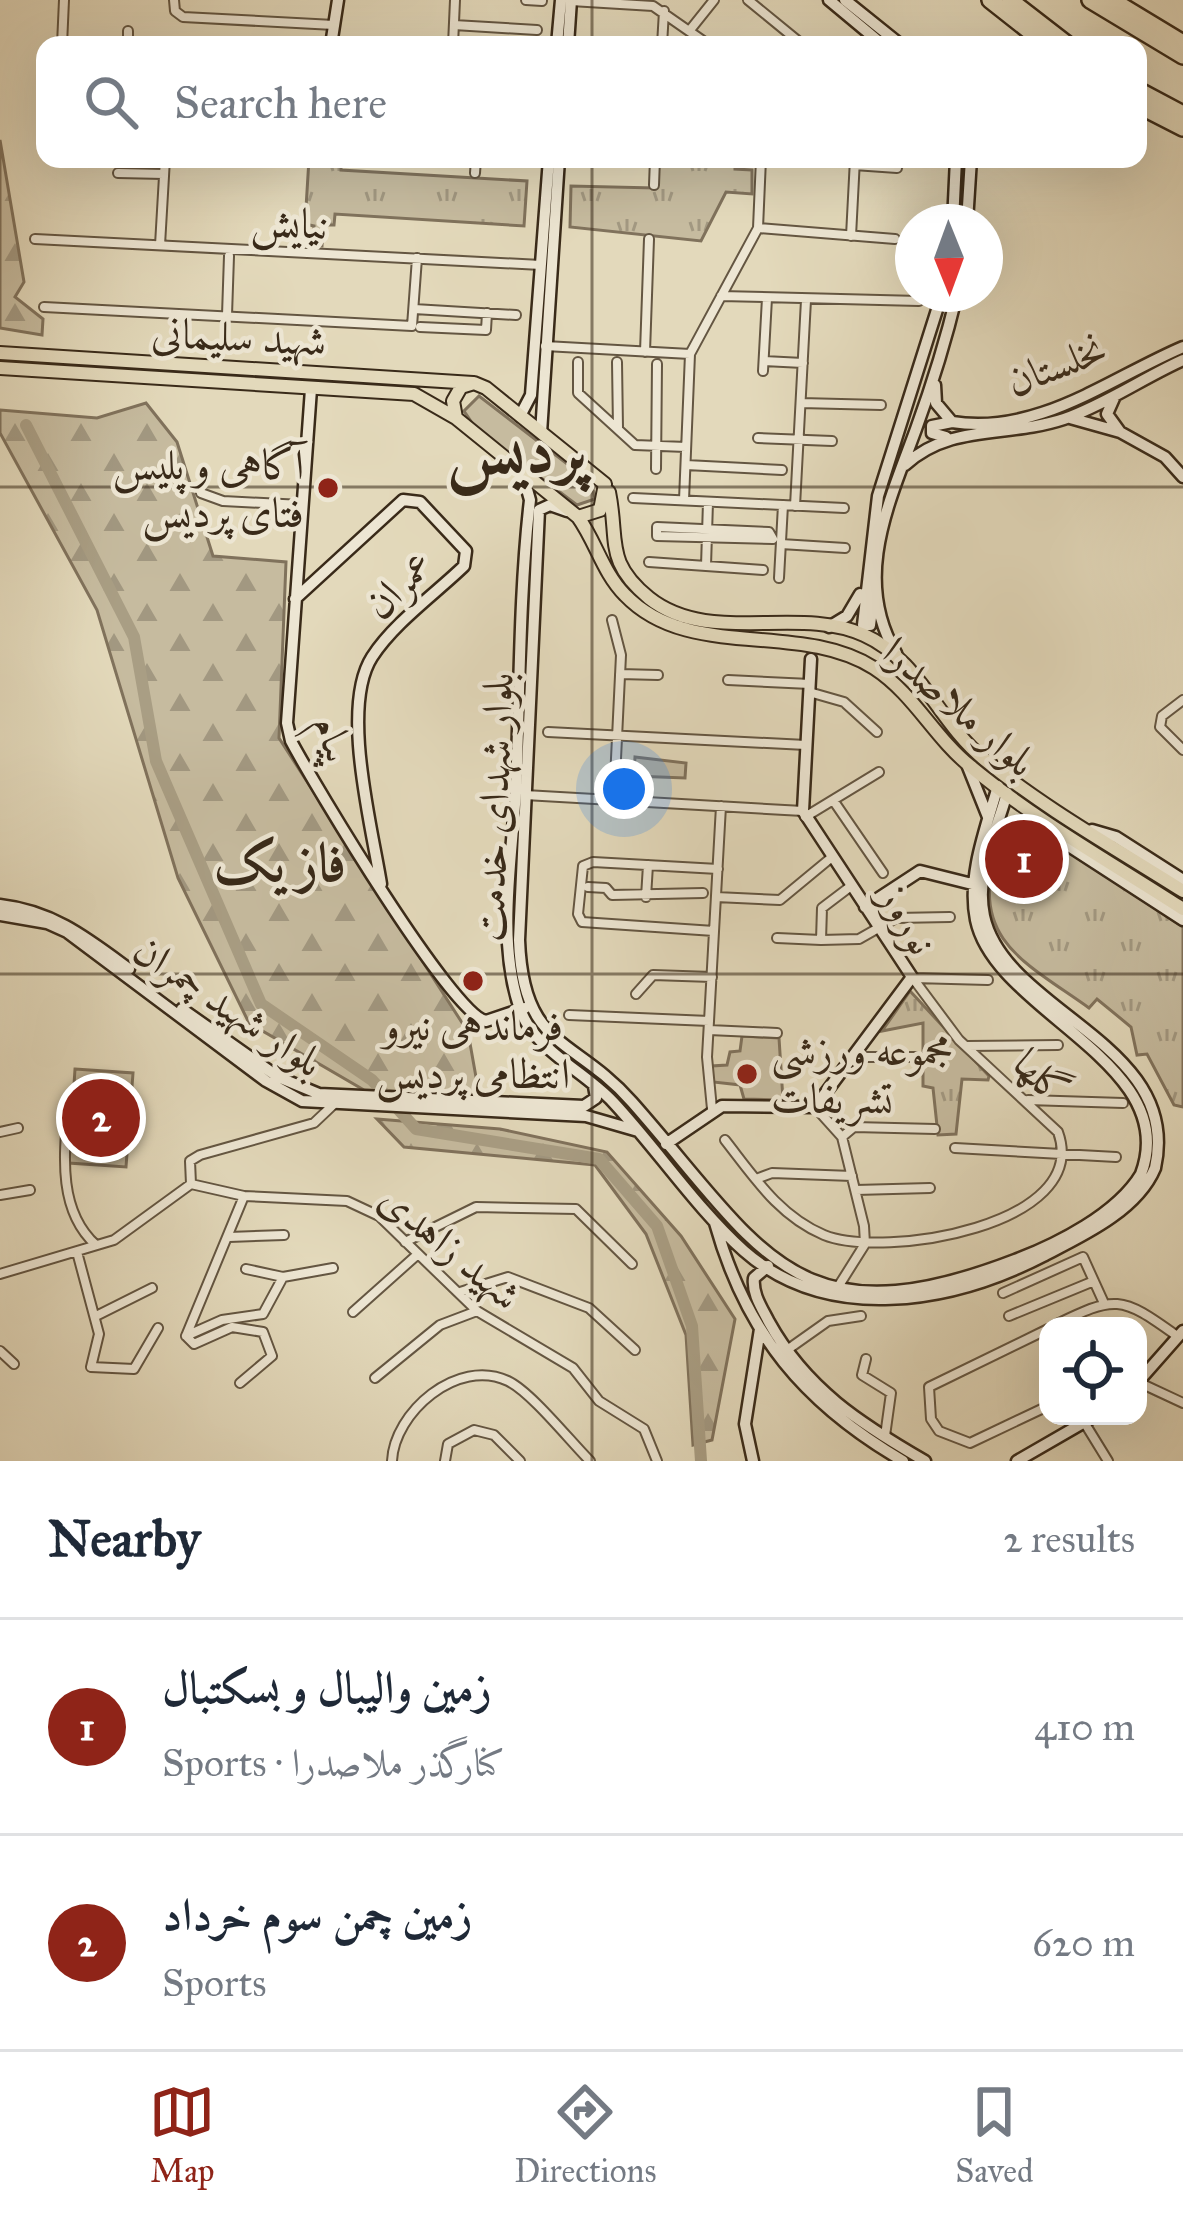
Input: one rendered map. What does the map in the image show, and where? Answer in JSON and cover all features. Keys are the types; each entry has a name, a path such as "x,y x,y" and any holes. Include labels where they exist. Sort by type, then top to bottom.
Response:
{"highway":[{"path":"990,0 1036,36"},
{"path":"1010,0 1056,36"},
{"path":"1090,0 1183,56"},
{"path":"1112,0 1183,44"},
{"path":"1147,95 1183,114"},
{"path":"1147,110 1183,128"}],"main road":[{"path":"333,36 338,0"},
{"path":"558,36 561,0"},
{"path":"569,36 571,0"},
{"path":"829,0 873,36"},
{"path":"844,0 890,36"},
{"path":"542,433 549,168"},
{"path":"520,416 531,395 558,168"},
{"path":"953,204 955,168"},
{"path":"968,204 970,168"},
{"path":"898,656 879,624 871,588 878,496 936,312"},
{"path":"829,627 847,616 871,588 898,472 952,312"},
{"name":"نخلستان","path":"941,354 933,395 952,422 998,422 1043,413 1183,347"},
{"name":"شهید سلیمانی","path":"0,353 474,383"},
{"name":"نخلستان","path":"946,437 999,434 1067,418 1183,360"},
{"path":"147,380 148,364"},
{"name":"بلوار ملاصدرا","path":"0,368 414,394 456,418 578,517 612,580 647,614 692,632 794,640 847,654 893,683 999,796 1183,909"},
{"path":"456,418 456,393 474,383 542,433 604,484 601,510 578,517"},
{"name":"پیام","path":"311,389 288,733 382,891 470,1016 494,1021 524,1009"},
{"path":"1115,396 1107,414 1120,432"},
{"name":"نخلستان","path":"1067,418 1120,432 1165,457 1183,476"},
{"path":"946,437 932,433 932,426 952,422"},
{"path":"898,472 946,437"},
{"name":"بلوار شهدای خدمت","path":"518,468 530,500 508,935 524,1009"},
{"name":"بلوار ملاصدرا","path":"604,484 623,572 654,602 697,620 829,627 867,636 898,656 966,743 999,796 1087,829 1179,885"},
{"name":"عمران","path":"295,599 403,500 420,502 466,551 464,566 380,647 361,682 358,715 382,891"},
{"name":"بلوار شهدای خدمت","path":"524,1009 519,940 539,510 557,506 578,517"},
{"path":"592,537 596,524 611,529"},
{"path":"804,814 811,659"},
{"path":"967,764 999,796"},
{"path":"524,1009 546,1046 632,1102 769,1263 838,1287 898,1291 1011,1262 1123,1197 1145,1166 1153,1130 1142,1093 1126,1072 1000,964 976,922 978,885 999,796"},
{"path":"604,1088 737,1245 808,1287 870,1301 949,1289 1014,1269 1074,1239 1128,1204 1154,1171 1162,1133 1148,1082 1127,1057 1003,953 986,923 978,885 999,796"},
{"name":"نوروز","path":"804,814 913,977 815,1107"},
{"path":"989,852 1004,832 1030,824 1089,853"},
{"path":"1087,829 1117,837 1154,861 1179,885"},
{"path":"865,907 920,872 978,885"},
{"path":"1148,891 1183,920"},
{"name":"بلوار شهید چمران","path":"0,905 43,913 71,926 278,1077 333,1100 600,1118 645,1134"},
{"name":"بلوار شهید چمران","path":"0,915 47,923 67,932 278,1089 302,1101 376,1098 584,1106 604,1088"},
{"path":"600,1118 622,1112 632,1102"},
{"path":"666,1144 712,1109 815,1107"},
{"path":"712,1214 760,1326 831,1416 903,1461"},
{"path":"754,1278 769,1263"},
{"path":"734,1274 745,1265 754,1278 755,1295 784,1355 838,1407 925,1461"},
{"path":"753,1461 745,1424 760,1326"},
{"path":"1147,1372 1181,1334"},
{"path":"755,1375 784,1355"},
{"path":"1017,1461 1079,1425"}],"street":[{"path":"62,36 64,0"},
{"path":"175,0 175,11 183,17 336,25"},
{"path":"453,36 455,0"},
{"path":"526,0 542,1"},
{"path":"571,0 664,9 698,36"},
{"path":"690,30 714,0"},
{"path":"748,0 792,36"},
{"path":"662,36 664,9"},
{"path":"454,25 537,30"},
{"path":"128,31 128,36"},
{"path":"160,245 164,168"},
{"path":"476,168 476,173"},
{"path":"654,185 655,168"},
{"path":"684,500 690,354 758,228 761,168"},
{"path":"851,236 855,168"},
{"path":"118,173 164,174"},
{"path":"758,228 895,239"},
{"name":"نیایش","path":"35,238 546,265"},
{"path":"645,352 649,239"},
{"path":"227,315 229,256"},
{"path":"416,258 416,326"},
{"path":"721,296 895,302"},
{"path":"767,298 764,366 803,363"},
{"path":"795,506 806,300"},
{"path":"44,307 486,330 487,313"},
{"path":"414,309 516,315"},
{"path":"545,346 690,354"},
{"path":"578,362 578,393 635,445 686,447"},
{"path":"617,362 618,429"},
{"path":"656,470 657,364"},
{"path":"800,403 880,405"},
{"path":"758,438 832,440"},
{"path":"686,465 782,470"},
{"path":"201,494 223,501 302,505"},
{"path":"632,498 844,508"},
{"path":"706,566 708,502"},
{"path":"779,578 783,505"},
{"path":"707,534 653,529 657,536 707,534 769,532 772,539 707,534"},
{"path":"781,544 845,548"},
{"path":"649,562 763,570"},
{"path":"612,620 620,638 614,800"},
{"path":"620,674 658,675"},
{"path":"728,680 810,688 844,702 877,732"},
{"path":"1183,700 1160,722 1161,734 1183,749"},
{"path":"548,732 806,745"},
{"path":"525,795 804,814 879,772"},
{"path":"833,800 883,873"},
{"path":"712,1109 709,1026 721,806"},
{"path":"716,897 780,900 832,857"},
{"path":"714,931 588,924 579,919 580,871 587,863 718,869"},
{"path":"646,896 647,865"},
{"path":"821,940 822,908 851,886"},
{"path":"588,887 646,896 703,893"},
{"path":"777,938 859,939 896,918 950,917"},
{"path":"636,994 653,975 712,977"},
{"path":"913,977 988,980"},
{"name":"گلها","path":"866,1244 933,1236 1012,1214 1054,1185 1061,1155 1058,1132 967,1046 913,977"},
{"path":"569,1015 777,1033"},
{"path":"967,1046 1058,1045"},
{"path":"854,1057 916,1057"},
{"path":"69,1097 66,1177 76,1224 98,1246"},
{"path":"0,1274 114,1240 191,1184 190,1161 314,1124 333,1100"},
{"path":"1028,1100 1123,1103"},
{"path":"815,1107 842,1137 866,1244 838,1287"},
{"path":"842,1137 854,1127 935,1129"},
{"path":"0,1132 18,1128"},
{"path":"725,1140 794,1219 827,1236 866,1244"},
{"path":"955,1148 1116,1157"},
{"path":"756,1179 772,1173 852,1176"},
{"name":"شهید زاهدی","path":"191,1184 244,1196 347,1201 379,1216 477,1311 573,1368 599,1401 644,1429 657,1461"},
{"path":"856,1190 930,1188"},
{"path":"0,1195 30,1190"},
{"path":"186,1336 244,1196"},
{"path":"405,1242 476,1208 576,1209 632,1264"},
{"path":"229,1237 284,1235"},
{"path":"77,1252 99,1334 89,1364 134,1369 158,1328"},
{"path":"353,1312 418,1254"},
{"path":"1003,1293 1083,1257 1103,1301"},
{"path":"246,1269 283,1277 333,1268"},
{"path":"186,1336 222,1320 263,1313 283,1277"},
{"path":"460,1292 508,1277 589,1308 635,1350"},
{"path":"1009,1316 1094,1280"},
{"path":"96,1316 152,1288"},
{"path":"1071,1317 1103,1301 1132,1304 1181,1334"},
{"path":"375,1378 440,1325 477,1311"},
{"path":"1142,1317 1146,1313"},
{"path":"784,1355 828,1321 861,1316"},
{"path":"186,1336 194,1344 232,1327 262,1332 272,1356 240,1383"},
{"path":"1039,1333 929,1387 928,1397 939,1431 970,1443 1039,1410"},
{"path":"0,1351 14,1364"},
{"path":"866,1359 862,1375 891,1393 885,1438"},
{"path":"392,1461 393,1439 423,1400 476,1377 508,1382 590,1461"},
{"path":"1147,1386 1183,1403"},
{"path":"1092,1425 1108,1461"},
{"path":"445,1461 448,1444 474,1430 494,1435 520,1461"}],"green space":[{"path":"0,140 24,282 15,297 43,319 42,335 0,328"},
{"path":"308,168 527,181 524,226 335,214 334,225 323,225 322,246 313,246 314,226 305,224"},
{"path":"658,168 752,170 752,194 726,192 701,241 570,227 571,186 655,188"},
{"path":"479,396 592,483 595,499 577,505 477,430 464,411"},
{"path":"146,403 177,442 213,556 286,562 279,738 468,1032 479,1094 364,1090 249,1023 178,878 97,610 0,433 0,410 97,418"},
{"path":"635,757 686,763 685,778 634,776"},
{"path":"1038,831 1183,927 1183,1107 1174,1105 1147,1054 1137,1055 1131,1027 1097,999 1089,1008 1046,979 998,931 989,887 998,850 1011,836"},
{"path":"910,991 989,1076 988,1080 962,1079 956,1134 938,1135 933,1088 923,1086 923,1023 882,1031"},
{"name":"مجموعه ورزشی تشریفات","path":"742,1036 779,1038 783,1100 744,1099 740,1085 713,1082 712,1066 727,1065 730,1052 740,1051"},
{"path":"75,1069 133,1073 126,1167 69,1163"},
{"path":"377,1119 500,1129 607,1152 681,1236 735,1319 712,1440 693,1445 686,1335 646,1234 595,1165 404,1147"}],"waterway":[{"path":"26,425 134,637 156,761 261,1004 372,1080 416,1129 599,1159 657,1226 692,1326 701,1461"}],"place":[{"name":"آگاهی و پلیس فتای پردیس","path":"328,488"},
{"name":"زمین والیبال و بسکتبال","path":"1024,859"},
{"name":"فرماندهی نیرو انتظامی پردیس","path":"473,981"},
{"name":"مجموعه ورزشی تشریفات","path":"747,1074"},
{"name":"زمین چمن سوم خرداد","path":"101,1118"}],"district":[{"name":"پردیس","path":"517,449"},
{"name":"فاز یک","path":"280,862"}]}
